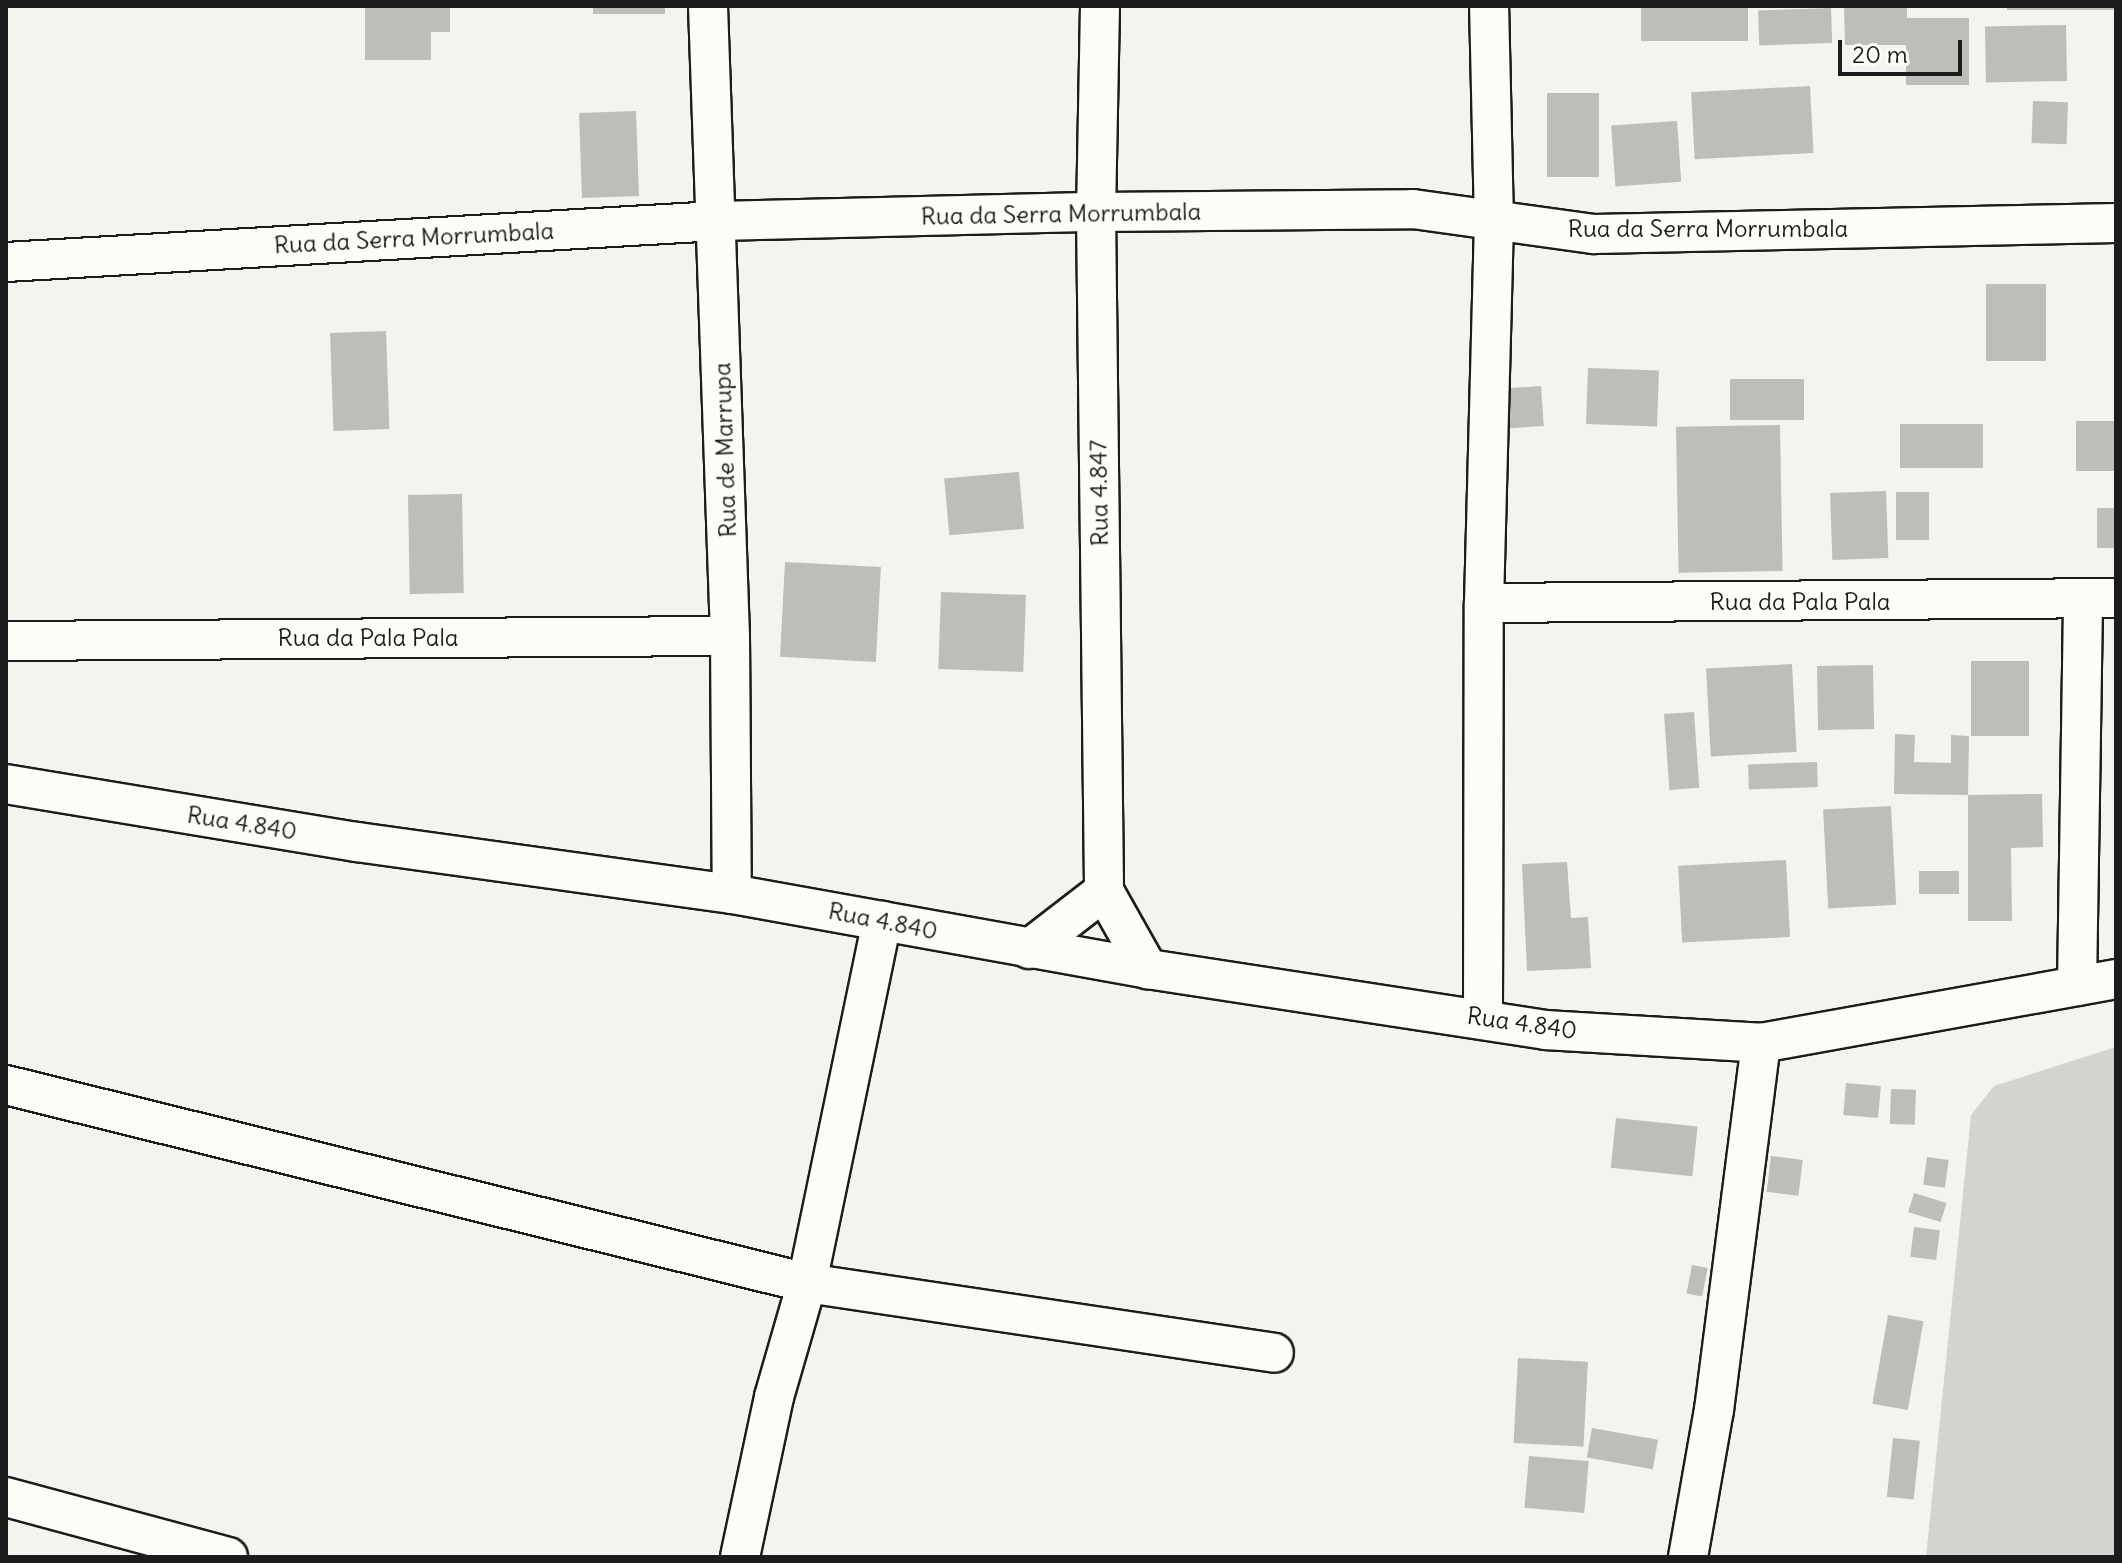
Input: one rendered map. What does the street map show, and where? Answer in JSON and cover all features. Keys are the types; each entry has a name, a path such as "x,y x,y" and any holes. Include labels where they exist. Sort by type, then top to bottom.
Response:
{"street":[{"name":"Rua de Marrupa","path":"708,6 718,221 730,636 732,894"},
{"name":"Rua 4.847","path":"1100,6 1096,212 1104,891 1148,969"},
{"path":"1483,1018 1484,603 1494,223 1489,6"},
{"name":"Rua da Serra Morrumbala","path":"6,262 718,221 1096,212 1413,209 1494,223 1594,234 2116,223"},
{"path":"2077,986 2100,599"},
{"name":"Rua da Pala Pala","path":"1484,603 2100,599"},
{"name":"Rua da Pala Pala","path":"6,641 730,636"},
{"name":"Rua 4.840","path":"6,784 357,842 732,894 1148,969 1483,1018 1545,1030 1761,1043 2116,979"},
{"path":"1029,949 1104,891"},
{"path":"740,1557 774,1397 807,1283 882,921"},
{"path":"1688,1557 1714,1410 1761,1043"},
{"path":"6,1085 807,1283 1274,1353"},
{"path":"6,1497 228,1557"}],"shaded area":[{"path":"2116,1047 2116,1557 1926,1557 1971,1115 1994,1086"}],"building":[{"path":"365,6 450,6 450,32 431,32 431,60 365,60"},
{"path":"593,6 665,6 665,14 593,14"},
{"path":"1641,6 1748,6 1748,41 1641,41"},
{"path":"1844,6 1907,6 1907,18 1969,18 1969,85 1906,85 1906,45 1845,45"},
{"path":"2007,6 2115,6 2115,10 2007,10"},
{"path":"1831,8 1832,43 1759,46 1758,11"},
{"path":"2066,25 2067,81 1986,82 1985,26"},
{"path":"1810,86 1814,153 1695,159 1691,92"},
{"path":"1547,93 1599,93 1599,177 1547,177"},
{"path":"2033,101 2068,102 2067,144 2032,143"},
{"path":"636,111 639,196 582,198 579,113"},
{"path":"1677,121 1681,182 1615,186 1611,126"},
{"path":"1986,284 2046,284 2046,361 1986,361"},
{"path":"386,331 389,429 333,431 330,333"},
{"path":"1588,368 1659,370 1657,426 1586,424"},
{"path":"1730,379 1804,379 1804,420 1730,420"},
{"path":"1541,386 1544,426 1510,428 1507,388"},
{"path":"2076,421 2116,421 2116,471 2076,471"},
{"path":"1900,424 1983,424 1983,468 1900,468"},
{"path":"1780,425 1783,571 1679,573 1676,427"},
{"path":"1019,472 1024,529 949,535 944,479"},
{"path":"1886,491 1888,558 1832,560 1830,493"},
{"path":"1896,492 1929,492 1929,540 1896,540"},
{"path":"462,494 464,593 410,594 408,495"},
{"path":"2097,508 2116,508 2116,548 2097,548"},
{"path":"785,562 881,567 876,662 780,657"},
{"path":"941,592 1026,595 1023,672 938,669"},
{"path":"1971,661 2029,661 2029,736 1971,736"},
{"path":"1792,664 1797,752 1711,756 1706,669"},
{"path":"1873,665 1874,729 1818,730 1817,666"},
{"path":"1694,712 1699,788 1669,790 1664,714"},
{"path":"1895,734 1915,735 1914,762 1951,763 1951,735 1969,736 1968,795 1894,794"},
{"path":"1817,762 1818,787 1749,789 1748,764"},
{"path":"2042,794 2043,847 2011,848 2012,921 1968,921 1968,795"},
{"path":"1891,806 1896,905 1828,908 1823,810"},
{"path":"1786,860 1790,937 1682,943 1678,866"},
{"path":"1567,862 1571,918 1588,917 1591,968 1527,971 1522,864"},
{"path":"1919,871 1959,871 1959,894 1919,894"},
{"path":"1846,1083 1881,1086 1878,1118 1843,1115"},
{"path":"1891,1089 1916,1090 1915,1125 1890,1124"},
{"path":"1616,1118 1698,1127 1692,1176 1611,1168"},
{"path":"1771,1156 1803,1160 1798,1196 1767,1192"},
{"path":"1927,1157 1949,1160 1945,1188 1923,1185"},
{"path":"1914,1193 1947,1203 1941,1222 1908,1212"},
{"path":"1914,1227 1940,1230 1936,1260 1910,1257"},
{"path":"1692,1265 1708,1268 1702,1297 1686,1293"},
{"path":"1888,1315 1923,1321 1908,1410 1872,1404"},
{"path":"1518,1358 1588,1362 1583,1447 1514,1443"},
{"path":"1592,1428 1658,1440 1653,1469 1587,1458"},
{"path":"1893,1438 1920,1441 1914,1499 1887,1497"},
{"path":"1529,1456 1589,1461 1584,1513 1524,1508"}]}
